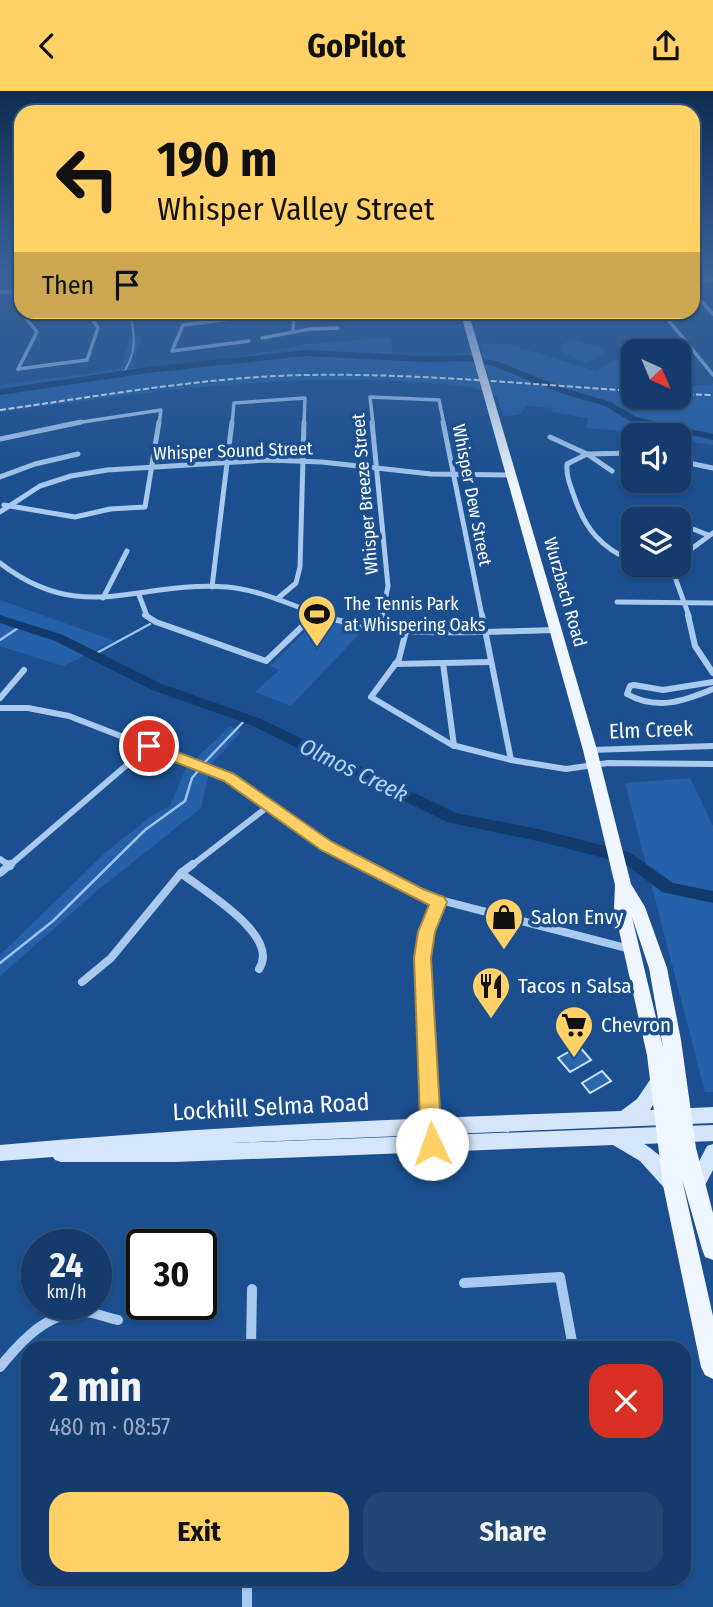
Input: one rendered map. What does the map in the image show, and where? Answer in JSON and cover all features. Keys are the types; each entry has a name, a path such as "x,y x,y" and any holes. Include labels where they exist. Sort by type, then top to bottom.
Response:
{"main road":[{"name":"Wurzbach Road","path":"473,345 553,630 590,750 623,885 622,908 630,949 660,1079 674,1125"},
{"name":"Wurzbach Road","path":"623,885 635,900 648,934 663,999 674,1125"},
{"path":"635,900 632,919 637,943 630,949 642,957 649,988 663,999"},
{"path":"625,1118 643,1105 660,1079"},
{"name":"Lockhill Selma Road","path":"0,1153 127,1156 616,1137 713,1115"},
{"name":"Lockhill Selma Road","path":"0,1153 142,1138 430,1123 625,1118 713,1133"},
{"path":"511,1121 512,1141"},
{"path":"674,1125 673,1185 713,1367"},
{"path":"674,1125 696,1185 713,1249"},
{"path":"616,1137 646,1155 673,1185"},
{"path":"696,1185 713,1151"}],"street":[{"path":"31,345 19,369 87,360 92,345"},
{"path":"175,345 172,351 228,345"},
{"path":"688,345 713,375"},
{"name":"Whisper Breeze Street","path":"379,629 388,586 370,397 439,400"},
{"path":"212,587 234,403 305,398 300,567 296,583 277,599"},
{"name":"Whisper Dew Street","path":"439,400 510,760"},
{"path":"0,439 48,427 161,410 145,507 110,509 75,517 3,505"},
{"path":"550,437 587,454 612,471"},
{"path":"621,453 587,454 571,460 566,473 587,531 603,547 621,556"},
{"path":"0,477 35,464 78,454"},
{"name":"Whisper Sound Street","path":"0,512 3,505 30,490 71,476 153,467 229,462 303,462 454,475 509,475"},
{"path":"691,463 713,468"},
{"path":"693,529 710,534"},
{"path":"691,549 710,534"},
{"path":"103,598 127,551"},
{"path":"0,563 19,578 47,591 103,598 212,587 247,590 315,614 379,629 553,630"},
{"path":"678,577 691,638 713,673"},
{"path":"139,595 145,614 156,622 266,661 315,614"},
{"path":"617,602 713,603"},
{"path":"406,631 396,664 491,662"},
{"path":"443,663 454,746"},
{"name":"Elm Creek","path":"396,664 371,697 454,746 510,760 566,769 639,762 713,764"},
{"path":"0,698 24,670"},
{"path":"713,683 691,682 660,690 639,684 628,690 627,694 636,699 675,705 713,689"},
{"path":"658,701 660,690"},
{"path":"0,708 28,708 69,716 229,778 326,846 417,894 439,902 630,949"},
{"name":"Elm Creek","path":"590,750 713,745"},
{"path":"0,873 149,746"},
{"path":"635,749 639,762"},
{"path":"82,982 111,958 181,873 270,806"},
{"path":"0,859 10,866"},
{"path":"181,873 252,929 260,940 265,960 259,969"},
{"path":"432,1144 423,958 426,932 439,902"},
{"path":"328,1128 328,1147"},
{"path":"464,1283 560,1277 572,1341"},
{"path":"251,1341 252,1289"},
{"path":"24,1341 64,1315 85,1312 118,1320"},
{"path":"0,1367 21,1344"},
{"path":"247,1586 247,1607"}],"shaded area":[{"path":"127,345 139,345 133,368 207,362 306,345 391,345 393,354 454,357 462,354 484,354 482,345 510,345 596,371 621,359 621,409 691,409 691,386 713,384 713,445 691,442 691,423 621,423 621,431 587,428 588,418 551,412 552,408 527,406 518,415 503,416 497,397 487,392 454,385 409,382 306,380 255,383 153,392 0,412 0,385 121,368"},
{"path":"591,345 608,350 585,364 562,351 562,346"},
{"path":"0,600 115,641 63,666 0,646"},
{"name":"The Tennis Park at Whispering Oaks","path":"319,618 363,630 291,706 255,692 279,670 270,666"},
{"path":"230,726 241,732 211,764 201,808 98,890 0,976 0,955 106,852 150,817 170,806 186,768"},
{"path":"690,778 713,826 713,1092 705,1092 625,783"}],"building":[{"name":"Chevron","path":"579,1046 591,1060 570,1072 558,1058"},
{"name":"Chevron","path":"602,1071 611,1081 590,1093 582,1083"}],"waterway":[{"path":"121,376 130,361 134,345"},
{"path":"0,392 148,370 306,353 426,359 469,358 496,364 567,392 608,404 633,419 713,437"},
{"name":"Olmos Creek","path":"0,619 59,638 157,687 256,722 452,818 538,835 629,858 668,888 713,897"},
{"path":"93,655 150,624"},
{"path":"0,640 21,626"},
{"path":"205,762 246,719"},
{"path":"0,963 53,921 145,830 185,801 192,778 198,771"}],"railway":[{"path":"0,410 191,383 306,375 429,377 621,390"},
{"path":"691,394 713,395"}],"place":[{"name":"The Tennis Park at Whispering Oaks","path":"317,648"},
{"name":"Salon Envy","path":"504,951"},
{"name":"Tacos n Salsa","path":"491,1020"},
{"name":"Chevron","path":"574,1059"}],"route":[{"path":"149,746 229,778 326,846 417,894 439,902 431,917 423,947 432,1144"}]}
